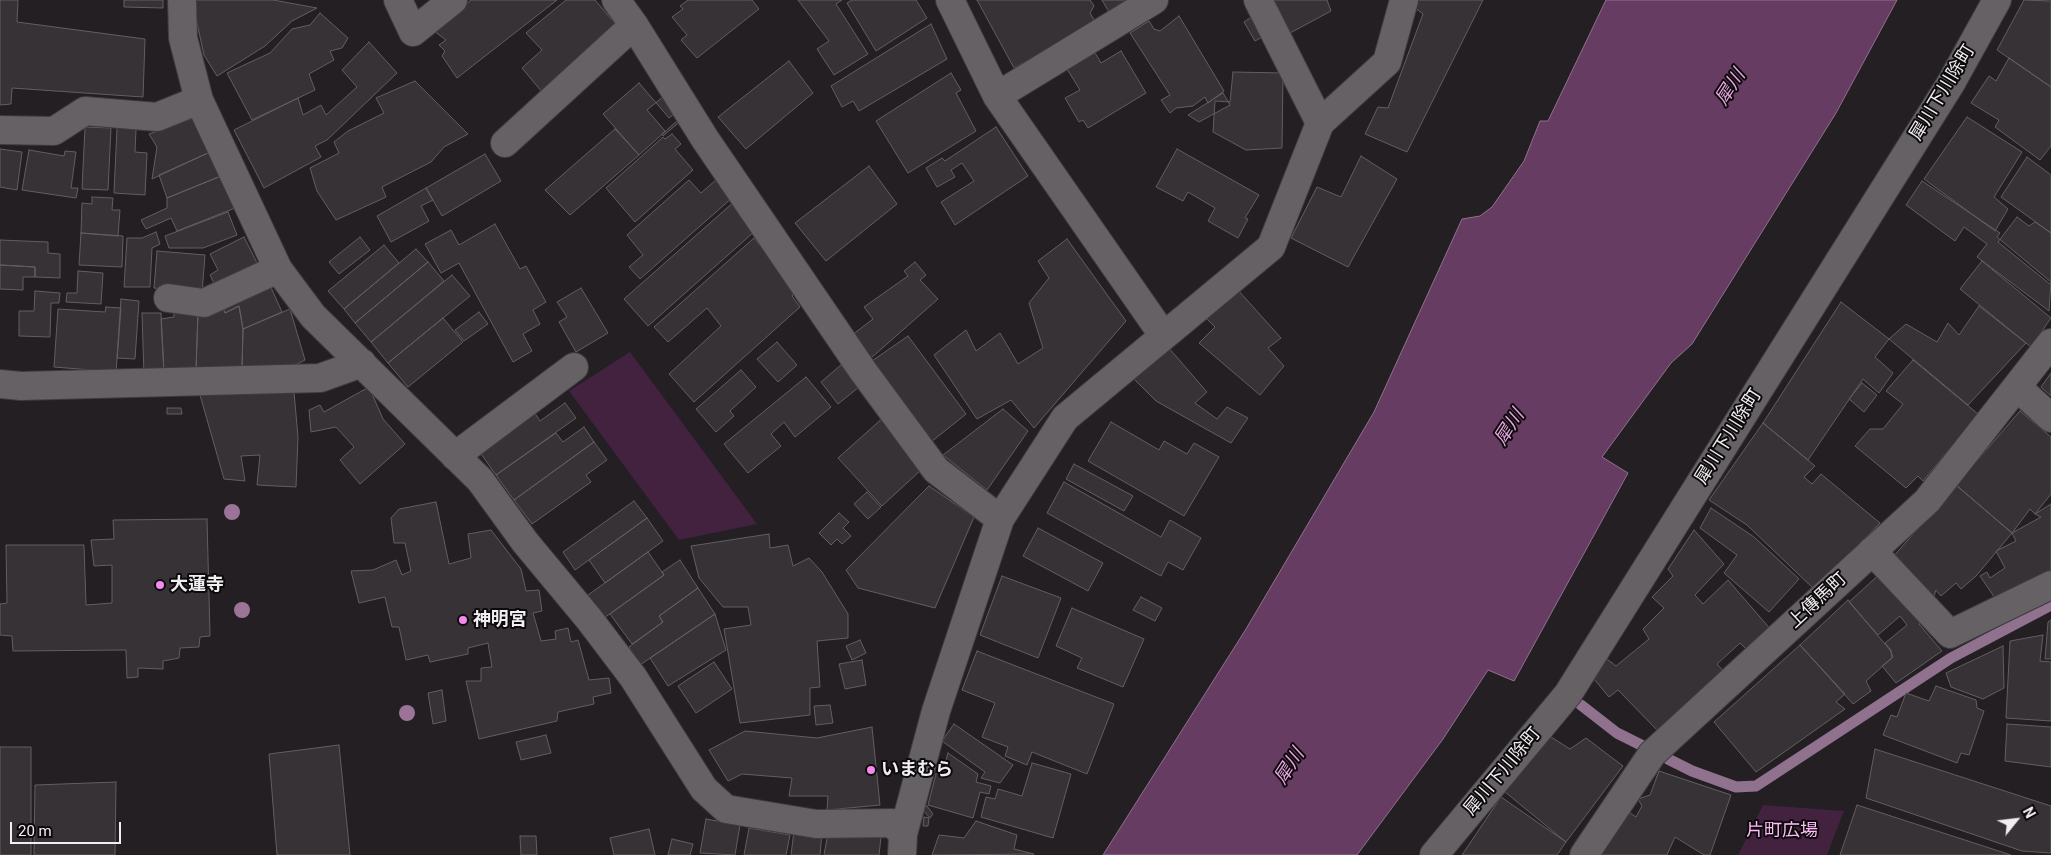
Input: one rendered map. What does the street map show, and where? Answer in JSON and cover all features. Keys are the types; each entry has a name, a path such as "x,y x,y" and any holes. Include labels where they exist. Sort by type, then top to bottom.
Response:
{"street":[{"path":"182,0 183,38 199,100 278,269 313,316 480,480 525,542 634,677 704,789 726,809 816,824 892,822 903,845"},
{"path":"398,0 413,32 453,0"},
{"path":"616,0 634,25 705,138 879,394 936,470 1000,519"},
{"path":"950,0 997,96 1163,334"},
{"path":"997,96 1154,0"},
{"path":"1258,0 1320,123"},
{"path":"903,845 936,711 1000,519 1065,418 1163,334 1271,247 1320,123 1387,62 1404,0"},
{"name":"犀川下川除町","path":"1434,855 1568,694 1951,83 1997,0"},
{"path":"505,143 634,25"},
{"path":"0,130 54,131 85,112 157,117 199,100"},
{"path":"168,298 204,303 278,269"},
{"name":"上傳馬町","path":"1584,855 1652,754 1927,501 2051,343"},
{"path":"0,384 21,386 320,378 362,363"},
{"path":"456,456 574,367"},
{"path":"2017,387 2051,418"},
{"path":"1872,551 1950,634 2051,586"}],"green space":[{"path":"630,352 757,524 679,540 569,391"},
{"name":"片町広場","path":"1763,805 1844,811 1827,855 1738,855"}],"water":[{"name":"犀川","path":"1606,0 1897,0 1836,113 1692,344 1671,363 1602,457 1628,473 1514,681 1488,670 1443,739 1357,855 1103,855 1246,629 1374,412 1462,219 1480,216 1492,207 1524,161 1540,121 1548,121"}],"building":[{"path":"0,0 18,0 17,22 145,39 143,97 12,88 11,104 0,105"},
{"path":"124,0 163,0 163,8 124,7"},
{"path":"192,0 273,0 317,8 292,21 265,46 217,76 204,55"},
{"path":"471,0 557,0 457,78 442,56 445,51 439,45 446,40 434,31"},
{"path":"566,0 595,0 618,27 542,92 522,68 542,50 526,33"},
{"path":"688,0 752,0 759,9 697,58 681,40 687,35 672,17 683,9 680,6"},
{"path":"798,0 842,0 836,4 868,54 834,75 817,49 829,41"},
{"path":"852,0 916,0 927,18 876,51 847,3"},
{"path":"977,0 1090,0 1094,6 1090,13 1096,23 1014,68"},
{"path":"1102,0 1128,0 1109,12"},
{"path":"1272,0 1327,0 1331,11 1290,33"},
{"path":"1417,0 1483,0 1407,152 1365,134 1378,107 1388,108 1423,14 1414,7"},
{"path":"2024,0 2051,1 2051,87 1997,50"},
{"path":"320,13 348,38 342,48 330,51 334,60 309,74 315,90 252,120 227,73 270,53 292,29 310,25"},
{"path":"1179,16 1224,91 1208,103 1205,97 1193,106 1176,108 1170,113 1161,100 1170,95 1130,33 1149,21 1154,29 1160,31"},
{"path":"1253,16 1264,36 1255,41 1244,22"},
{"path":"931,24 947,59 859,111 853,101 842,107 831,86"},
{"path":"369,42 397,73 327,140 315,146 321,157 264,188 234,130 298,98 303,115 321,105 326,115 357,87 342,70"},
{"path":"1121,51 1146,93 1088,128 1083,120 1079,122 1065,98 1080,90 1067,69 1095,53 1101,63"},
{"path":"2009,58 2051,87 2051,146 2040,160 1995,127 1999,120 1971,103 1989,76 1996,81"},
{"path":"789,61 813,93 746,149 718,117"},
{"path":"1233,72 1283,73 1282,148 1246,150 1213,132 1215,101 1230,102"},
{"path":"951,73 961,90 956,93 976,131 908,173 876,121"},
{"path":"415,81 468,134 444,147 431,162 382,187 386,197 336,220 317,191 310,168 339,153 334,142 348,131 384,113 376,98"},
{"path":"639,83 669,118 674,114 678,120 639,155 603,114"},
{"path":"1223,93 1230,105 1199,122 1188,115"},
{"path":"664,96 683,119 663,136 662,134 665,131 647,110"},
{"path":"196,117 210,152 152,179 157,147 149,134"},
{"path":"1967,117 2022,152 1994,197 2008,209 1995,231 1924,179"},
{"path":"85,127 111,128 108,190 82,189"},
{"path":"996,127 1028,176 955,225 941,202 974,181 962,163 951,170 955,177 937,187 926,168 942,158 945,161"},
{"path":"117,128 136,129 135,152 147,153 145,195 114,193"},
{"path":"615,129 639,155 570,215 545,190"},
{"path":"672,134 681,144 675,149 693,170 635,222 606,188 663,137 665,139"},
{"path":"0,149 22,152 17,190 0,187"},
{"path":"1177,149 1259,195 1245,218 1248,219 1238,238 1208,221 1215,208 1188,192 1183,201 1156,187"},
{"path":"29,150 64,156 65,151 76,152 71,188 78,188 76,198 22,190"},
{"path":"210,152 221,176 167,198 159,175"},
{"path":"485,154 501,181 442,216 426,188"},
{"path":"1361,156 1397,179 1348,267 1291,238 1317,187 1341,197"},
{"path":"2027,157 2051,175 2051,233 2001,197"},
{"path":"869,166 897,204 826,261 795,223"},
{"path":"221,176 235,208 177,231 171,218 146,229 141,220 167,208 167,198"},
{"path":"717,179 733,197 640,279 629,267 643,255 627,235 689,180 701,193"},
{"path":"1922,181 2000,233 1997,237 2051,282 2049,311 1977,257 1987,244 1964,227 1955,241 1906,205"},
{"path":"426,188 433,200 421,206 429,221 391,242 377,216"},
{"path":"92,197 113,198 112,210 120,210 118,236 81,233 82,203 92,204"},
{"path":"735,201 742,209 738,213 755,231 648,326 624,299"},
{"path":"228,212 237,235 203,248 169,248 165,236"},
{"path":"2017,217 2029,226 2035,222 2051,233 2051,285 1998,242"},
{"path":"495,224 520,269 526,266 546,302 533,310 540,324 523,334 532,351 513,362 459,263 441,273 425,244 451,230 459,245"},
{"path":"156,232 160,244 152,248 150,287 124,287 127,238 142,238"},
{"path":"81,233 123,236 122,267 79,265"},
{"path":"244,237 260,269 218,291 210,275 218,270 210,254"},
{"path":"360,237 370,250 339,274 329,262"},
{"path":"754,238 796,291 792,296 800,307 694,402 669,374 721,326 707,308 668,342 654,327"},
{"path":"1067,239 1126,321 1034,428 1011,400 977,419 934,355 966,330 976,351 1000,333 1018,364 1043,348 1029,303 1049,278 1038,261"},
{"path":"0,240 48,242 48,253 60,254 60,278 35,277 35,267 0,265"},
{"path":"384,245 399,263 344,309 328,291"},
{"path":"416,249 428,262 355,323 344,309"},
{"path":"157,251 205,255 202,293 154,288"},
{"path":"1982,261 2051,318 2031,347 1960,289"},
{"path":"428,262 444,281 371,342 355,323"},
{"path":"915,262 926,275 920,280 938,299 871,358 852,335 873,319 864,307 908,276 904,271"},
{"path":"0,265 35,267 35,277 23,277 23,290 0,289"},
{"path":"78,271 103,273 101,304 66,302 67,293 77,293"},
{"path":"452,275 470,296 388,363 371,342"},
{"path":"269,283 282,312 243,329 239,306 225,313 221,303"},
{"path":"581,288 608,333 576,352 559,322 567,317 557,302"},
{"path":"1237,289 1281,338 1268,348 1284,366 1260,395 1199,343 1215,327 1205,317"},
{"path":"35,291 60,293 59,303 51,303 50,337 19,336 19,311 34,311"},
{"path":"121,299 139,301 135,359 117,358"},
{"path":"1841,302 1889,339 1875,357 1893,373 1879,393 1863,379 1808,460 1763,423"},
{"path":"221,303 225,313 239,306 243,329 242,368 196,371 198,312"},
{"path":"1979,306 2026,343 1968,405 1889,339 1906,324 1937,342 1948,323 1959,335"},
{"path":"106,307 121,308 116,372 54,367 58,309 105,312"},
{"path":"174,309 198,312 196,371 164,373 161,319 174,317"},
{"path":"290,309 305,360 291,367 242,368 243,329"},
{"path":"479,312 488,324 464,341 455,330"},
{"path":"142,313 161,313 164,373 144,376"},
{"path":"443,318 463,342 408,387 388,363"},
{"path":"908,336 966,414 931,442 872,361"},
{"path":"777,342 797,365 778,382 757,359"},
{"path":"1168,347 1207,392 1195,403 1217,419 1227,407 1248,418 1231,443 1156,401 1134,379"},
{"path":"1913,360 1978,414 1923,481 1918,476 1906,488 1855,446 1870,429 1883,429 1903,404 1886,391"},
{"path":"841,365 859,387 838,404 821,382"},
{"path":"741,370 756,387 730,411 734,416 716,432 696,409"},
{"path":"2051,373 2051,396 2041,387"},
{"path":"806,377 831,407 795,437 784,422 771,434 781,446 748,473 724,444"},
{"path":"1862,383 1877,395 1864,412 1849,399"},
{"path":"281,387 282,393 294,392 298,437 296,487 257,485 260,455 241,456 245,481 224,479 200,395"},
{"path":"369,387 383,419 405,444 360,484 340,460 354,447 336,427 311,432 309,410 320,405 324,412"},
{"path":"565,403 576,418 496,475 479,451 534,412 540,421"},
{"path":"167,408 181,408 182,414 167,414"},
{"path":"1003,409 1028,431 987,490 943,455"},
{"path":"2020,411 2051,437 2051,494 2035,514 2030,509 2012,533 1956,485"},
{"path":"885,416 922,469 882,506 838,458"},
{"path":"1111,422 1159,450 1164,441 1187,454 1194,443 1219,457 1184,516 1088,461"},
{"path":"1763,423 1815,466 1804,477 1812,484 1821,474 1880,523 1815,590 1747,525 1709,500"},
{"path":"584,427 594,442 514,500 496,475 556,433 563,442"},
{"path":"594,442 607,460 586,475 591,482 532,524 514,500"},
{"path":"1074,464 1133,496 1124,511 1066,479"},
{"path":"1064,482 1161,537 1170,520 1201,538 1183,570 1168,562 1161,576 1047,513"},
{"path":"1956,485 2012,533 1976,576 1961,589 1956,583 1941,596 1936,590 1932,602 1893,557"},
{"path":"929,486 974,517 935,608 858,588 846,570"},
{"path":"867,492 881,507 868,519 854,504"},
{"path":"634,501 647,518 575,570 563,552"},
{"name":"神明宮","path":"436,502 449,564 471,558 468,534 491,530 521,569 526,591 539,590 542,611 533,613 541,641 556,639 555,631 568,628 571,642 578,640 589,680 609,678 611,693 593,697 594,704 558,712 557,721 479,739 466,681 481,681 481,668 492,667 488,643 468,648 468,654 430,662 428,655 406,660 399,627 392,627 385,597 359,603 351,571 373,570 396,560 402,575 411,571 405,543 394,543 391,518 399,509"},
{"path":"2051,504 2051,572 1997,601 1980,576 1987,572 1990,578 2005,568 1996,551 2016,541 2012,533 2041,517 2035,514"},
{"path":"1711,508 1754,537 1799,579 1769,612 1724,573 1737,555 1700,528"},
{"path":"839,513 849,522 843,528 851,536 842,544 837,539 831,545 819,533"},
{"path":"647,518 663,541 605,583 589,560"},
{"name":"大蓮寺","path":"207,519 210,636 200,637 199,647 180,648 179,658 163,661 163,669 138,668 138,677 127,678 126,650 13,651 12,636 0,635 0,604 7,603 6,545 84,545 86,605 112,603 112,565 94,566 91,540 114,539 113,520"},
{"path":"1038,528 1103,563 1088,591 1023,556"},
{"path":"1694,530 1724,564 1695,595 1703,604 1728,580 1772,631 1751,654 1740,643 1717,664 1725,673 1659,732 1618,690 1609,697 1594,679 1607,659 1616,666 1649,639 1643,629 1664,608 1652,597 1673,576 1668,569"},
{"path":"769,534 770,548 788,545 793,566 809,558 822,572 848,614 848,638 817,641 820,687 810,688 810,715 740,723 724,629 751,625 748,607 723,607 699,578 691,546"},
{"path":"648,552 664,575 604,618 588,595"},
{"path":"680,560 698,588 659,616 663,622 632,644 610,614 664,575 662,572"},
{"path":"1883,571 1925,619 1919,624 1942,651 1896,683 1882,666 1892,658 1891,650 1885,643 1907,625 1900,616 1878,635 1849,602"},
{"path":"1002,576 1061,598 1038,658 980,635"},
{"path":"698,588 715,614 640,665 629,647 663,622 659,616"},
{"path":"1141,597 1162,608 1155,621 1133,610"},
{"path":"1848,600 1890,650 1893,657 1866,681 1871,691 1853,704 1800,645"},
{"path":"1072,608 1144,639 1123,687 1077,668 1082,658 1056,646"},
{"path":"715,614 726,650 668,686 650,658"},
{"path":"2051,620 2051,659 2045,659 2048,622"},
{"path":"2043,635 2040,661 2051,662 2051,721 2006,718 2010,641"},
{"path":"860,640 866,653 852,660 846,646"},
{"path":"1800,645 1845,694 1836,702 1845,709 1756,772 1714,722"},
{"path":"2003,646 2004,688 1983,699 1951,687 1946,673"},
{"path":"977,651 1114,704 1087,774 1032,752 1027,765 1005,756 1008,747 982,737 995,703 962,690"},
{"path":"862,660 866,685 845,689 839,664"},
{"path":"714,662 732,689 696,713 678,686"},
{"path":"1936,686 1976,700 1977,708 1984,711 1969,755 1961,753 1957,763 1883,735 1891,715 1897,717 1906,693 1929,701"},
{"path":"442,690 446,721 433,724 428,693"},
{"path":"830,705 833,723 816,725 814,706"},
{"path":"954,724 1013,765 1000,783 981,778 985,772 942,741"},
{"path":"2007,724 2051,727 2051,767 2005,761"},
{"path":"872,727 880,805 827,810 828,796 789,796 792,778 742,774 728,781 709,750 745,731 817,738"},
{"path":"546,735 551,753 521,760 516,742"},
{"path":"1551,737 1570,749 1586,738 1623,766 1566,842 1499,787"},
{"path":"339,745 350,855 277,855 269,754"},
{"path":"0,747 31,747 31,855 0,855"},
{"path":"1875,749 2051,806 2051,853 2022,851 1866,798"},
{"path":"948,753 978,774 976,782 991,786 989,794 980,792 973,818 928,805 938,766 944,767"},
{"path":"1032,763 1071,774 1053,838 981,817 986,797 995,799 998,789 1022,796"},
{"path":"1659,771 1731,795 1710,855 1704,855 1675,837 1667,855 1597,855 1627,811 1636,817 1642,806 1638,799 1650,795"},
{"path":"116,782 115,855 34,855 35,785"},
{"path":"1501,797 1566,842 1557,855 1462,855"},
{"path":"1857,805 2011,855 1840,855"},
{"path":"927,806 933,814 930,818 922,809"},
{"path":"924,817 929,818 928,826 923,826"},
{"path":"706,819 740,825 735,855 700,853"},
{"path":"976,821 1017,835 1014,849 1034,854 932,855 939,835 964,838"},
{"path":"749,828 790,835 786,855 744,855"},
{"path":"649,829 655,855 614,855 610,838"},
{"path":"794,831 822,833 820,855 791,855"},
{"path":"828,833 881,837 879,855 824,855"},
{"path":"520,836 536,836 537,855 521,855"},
{"path":"672,839 693,844 690,855 668,855"}],"waterway":[{"path":"1668,759 1692,771 1736,787 1756,786 1951,658 2051,605"},
{"path":"1581,705 1617,733 1645,747"}],"place":[{"name":"大蓮寺","path":"160,585"},
{"name":"神明宮","path":"463,620"},
{"name":"いまむら","path":"871,770"}]}
